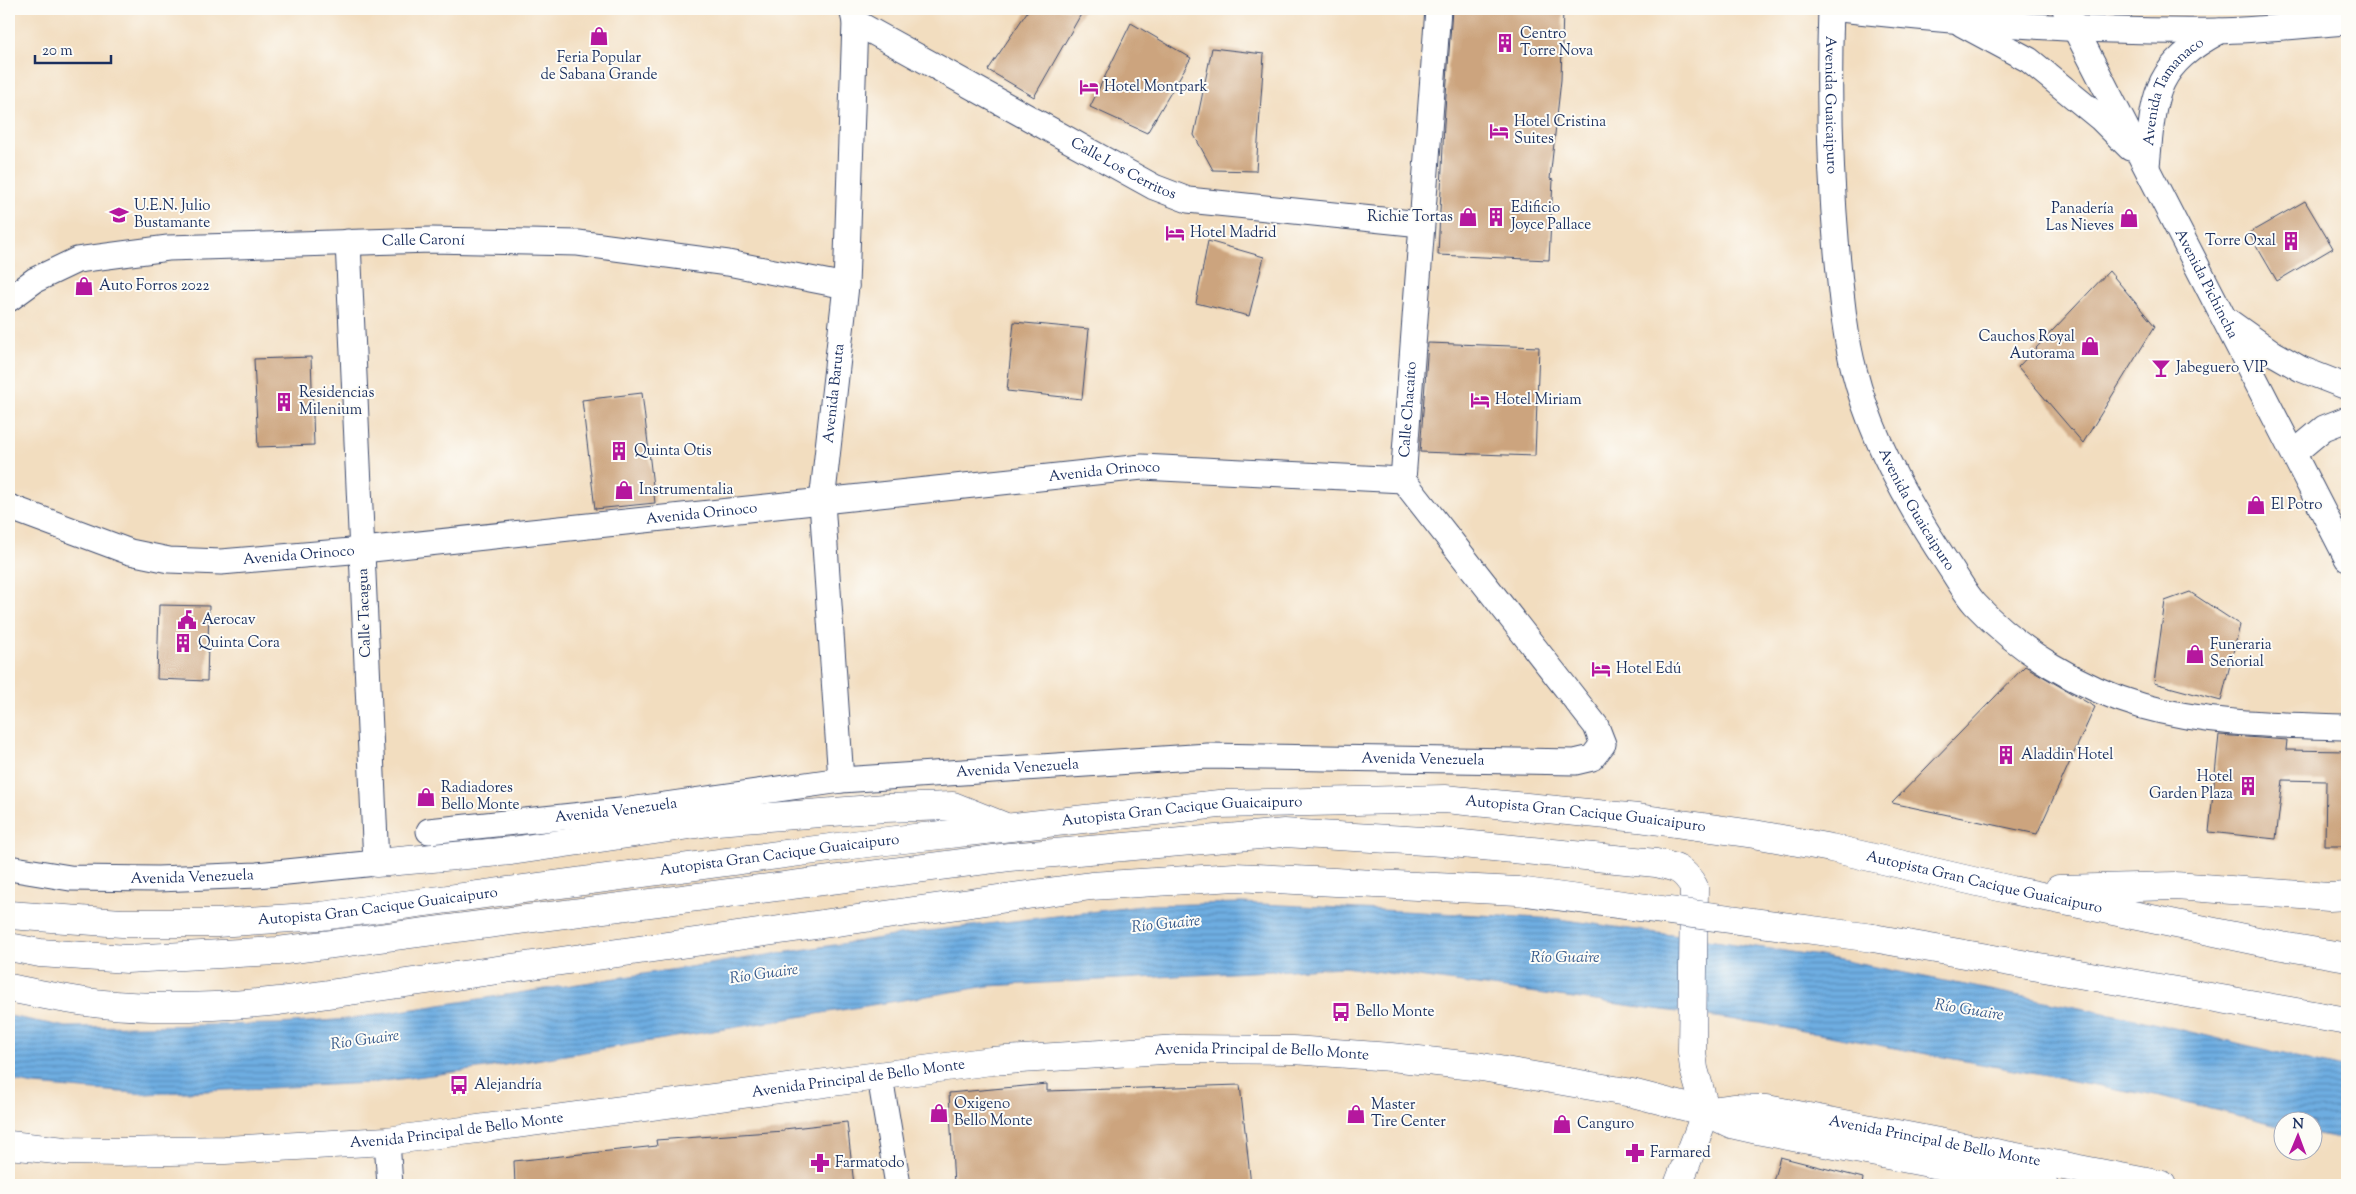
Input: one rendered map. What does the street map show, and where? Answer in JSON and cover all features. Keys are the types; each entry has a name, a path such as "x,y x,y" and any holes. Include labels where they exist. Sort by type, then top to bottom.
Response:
{"main road":[{"name":"Autopista Gran Cacique Guaicaipuro","path":"9,915 122,923 217,923 321,916 447,898 1004,827 1219,804 1445,799 1638,818 1754,834 1831,848 2012,890 2282,946 2347,957"},
{"path":"376,863 511,851 717,821 885,808 953,806 1004,827"},
{"path":"9,947 40,953 128,959 278,951 1010,857 1284,832 1442,842 1656,863 1673,866 1687,874 1694,887 1692,1052 1694,1069 1706,1112 1678,1185"},
{"path":"9,988 102,1004 160,1007 227,1006 279,1001 1091,886 1235,877 1518,891 1873,938 2347,1021"},
{"path":"2012,890 2175,886 2311,896 2347,896"},
{"name":"Avenida Principal de Bello Monte","path":"9,1145 65,1151 118,1152 225,1150 387,1141 990,1061 1179,1050 1293,1050 1391,1056 1482,1066 1632,1093 1706,1112 1731,1124 2044,1185"},
{"name":"Avenida Principal de Bello Monte","path":"1706,1112 1735,1108 1767,1108 2162,1185"}],"street":[{"name":"Calle Chacaíto","path":"1438,9 1403,480 1596,726 1603,744"},
{"name":"Avenida Guaicaipuro","path":"1831,9 1829,81 1832,191 1843,318 1854,371 1869,417 1911,505 1974,603 2012,637 2055,668 2097,689 2139,705 2181,716 2223,723 2347,726"},
{"name":"Avenida Tamanaco","path":"1840,9 1958,22 2070,19 2220,31 2347,22"},
{"path":"1958,22 1983,9"},
{"name":"Calle Los Cerritos","path":"854,15 1154,187 1188,200 1421,224"},
{"name":"Avenida Baruta","path":"840,780 822,502 846,286 854,15"},
{"name":"Avenida Pichincha","path":"2070,19 2347,558"},
{"path":"1958,22 2029,60 2100,118 2147,166"},
{"name":"Avenida Tamanaco","path":"2147,166 2153,111 2163,79 2172,64 2192,47 2220,31"},
{"name":"Calle Caroní","path":"9,299 35,280 77,260 168,248 431,240 578,243 728,263 846,286"},
{"name":"Calle Tacagua","path":"348,242 376,863"},
{"path":"2224,318 2273,353 2301,369 2347,387"},
{"path":"2294,453 2324,428 2347,419"},
{"name":"Avenida Orinoco","path":"9,507 130,552 169,560 221,562 363,550 1142,467 1403,480"},
{"name":"Avenida Venezuela","path":"429,832 630,810 840,780 1208,756 1575,762 1592,758 1603,744"},
{"name":"Avenida Venezuela","path":"9,868 70,878 158,879 257,875 376,863"},
{"path":"880,1077 898,1185"},
{"path":"387,1141 390,1185"}],"water":[{"name":"Río Guaire","path":"1242,903 1559,919 1820,956 2140,1020 2347,1069 2347,1140 2324,1135 2324,1112 2274,1112 2274,1124 2160,1097 1759,1023 1344,967 988,986 486,1068 369,1083 145,1094 34,1085 9,1080 9,1016 66,1027 280,1024 348,1019 919,932 1150,905"}],"building":[{"path":"1029,9 1084,9 1034,97 988,70"},
{"path":"1452,9 1563,9 1561,80 1550,179 1553,180 1549,260 1438,255"},
{"path":"1131,23 1191,58 1147,133 1090,107"},
{"path":"1212,48 1264,54 1256,171 1213,170 1194,135"},
{"name":"Torre Oxal","path":"2305,201 2333,248 2277,281 2249,233"},
{"path":"1208,241 1264,257 1249,316 1196,303"},
{"name":"Cauchos Royal Autorama","path":"2109,271 2155,326 2083,443 2018,367"},
{"path":"1014,322 1089,329 1082,399 1007,391"},
{"name":"Hotel Miriam","path":"1428,343 1539,347 1535,456 1420,452"},
{"name":"Residencias Milenium","path":"311,357 314,445 258,447 254,359"},
{"name":"Quinta Otis","path":"642,393 655,503 595,509 582,400"},
{"name":"Funeraria Señorial","path":"2190,592 2240,625 2221,701 2154,683 2165,601"},
{"name":"Quinta Cora","path":"159,605 209,606 207,681 157,679"},
{"name":"Aladdin Hotel","path":"2025,666 2095,707 2037,834 1892,803"},
{"name":"Hotel Garden Plaza","path":"2219,735 2287,740 2286,750 2347,751 2347,846 2325,846 2326,781 2283,780 2276,839 2209,832"},
{"path":"1047,1084 1047,1091 1240,1085 1251,1185 954,1185 949,1093"},
{"path":"847,1122 854,1185 515,1185 514,1161 657,1146 656,1140 784,1131 784,1129"},
{"path":"1780,1157 1863,1178 1862,1185 1772,1185"}],"place":[{"name":"Feria Popular de Sabana Grande","path":"599,36"},
{"name":"Centro Torre Nova","path":"1505,43"},
{"name":"Hotel Montpark","path":"1089,87"},
{"name":"Hotel Cristina Suites","path":"1499,131"},
{"name":"U.E.N. Julio Bustamante","path":"119,215"},
{"name":"Richie Tortas","path":"1468,217"},
{"name":"Edificio Joyce Pallace","path":"1496,217"},
{"name":"Panadería Las Nieves","path":"2129,218"},
{"name":"Hotel Madrid","path":"1175,233"},
{"name":"Torre Oxal","path":"2291,241"},
{"name":"Auto Forros 2022","path":"84,286"},
{"name":"Cauchos Royal Autorama","path":"2090,346"},
{"name":"Jabeguero VIP","path":"2161,368"},
{"name":"Hotel Miriam","path":"1480,400"},
{"name":"Residencias Milenium","path":"284,402"},
{"name":"Quinta Otis","path":"619,451"},
{"name":"Instrumentalia","path":"624,490"},
{"name":"El Potro","path":"2256,505"},
{"name":"Aerocav","path":"187,620"},
{"name":"Quinta Cora","path":"183,643"},
{"name":"Funeraria Señorial","path":"2195,654"},
{"name":"Hotel Edú","path":"1601,669"},
{"name":"Aladdin Hotel","path":"2006,755"},
{"name":"Hotel Garden Plaza","path":"2248,786"},
{"name":"Radiadores Bello Monte","path":"426,797"},
{"name":"Bello Monte","path":"1341,1012"},
{"name":"Alejandría","path":"459,1085"},
{"name":"Oxigeno Bello Monte","path":"939,1113"},
{"name":"Master Tire Center","path":"1356,1114"},
{"name":"Canguro","path":"1562,1124"},
{"name":"Farmared","path":"1635,1153"},
{"name":"Farmatodo","path":"820,1163"}]}
